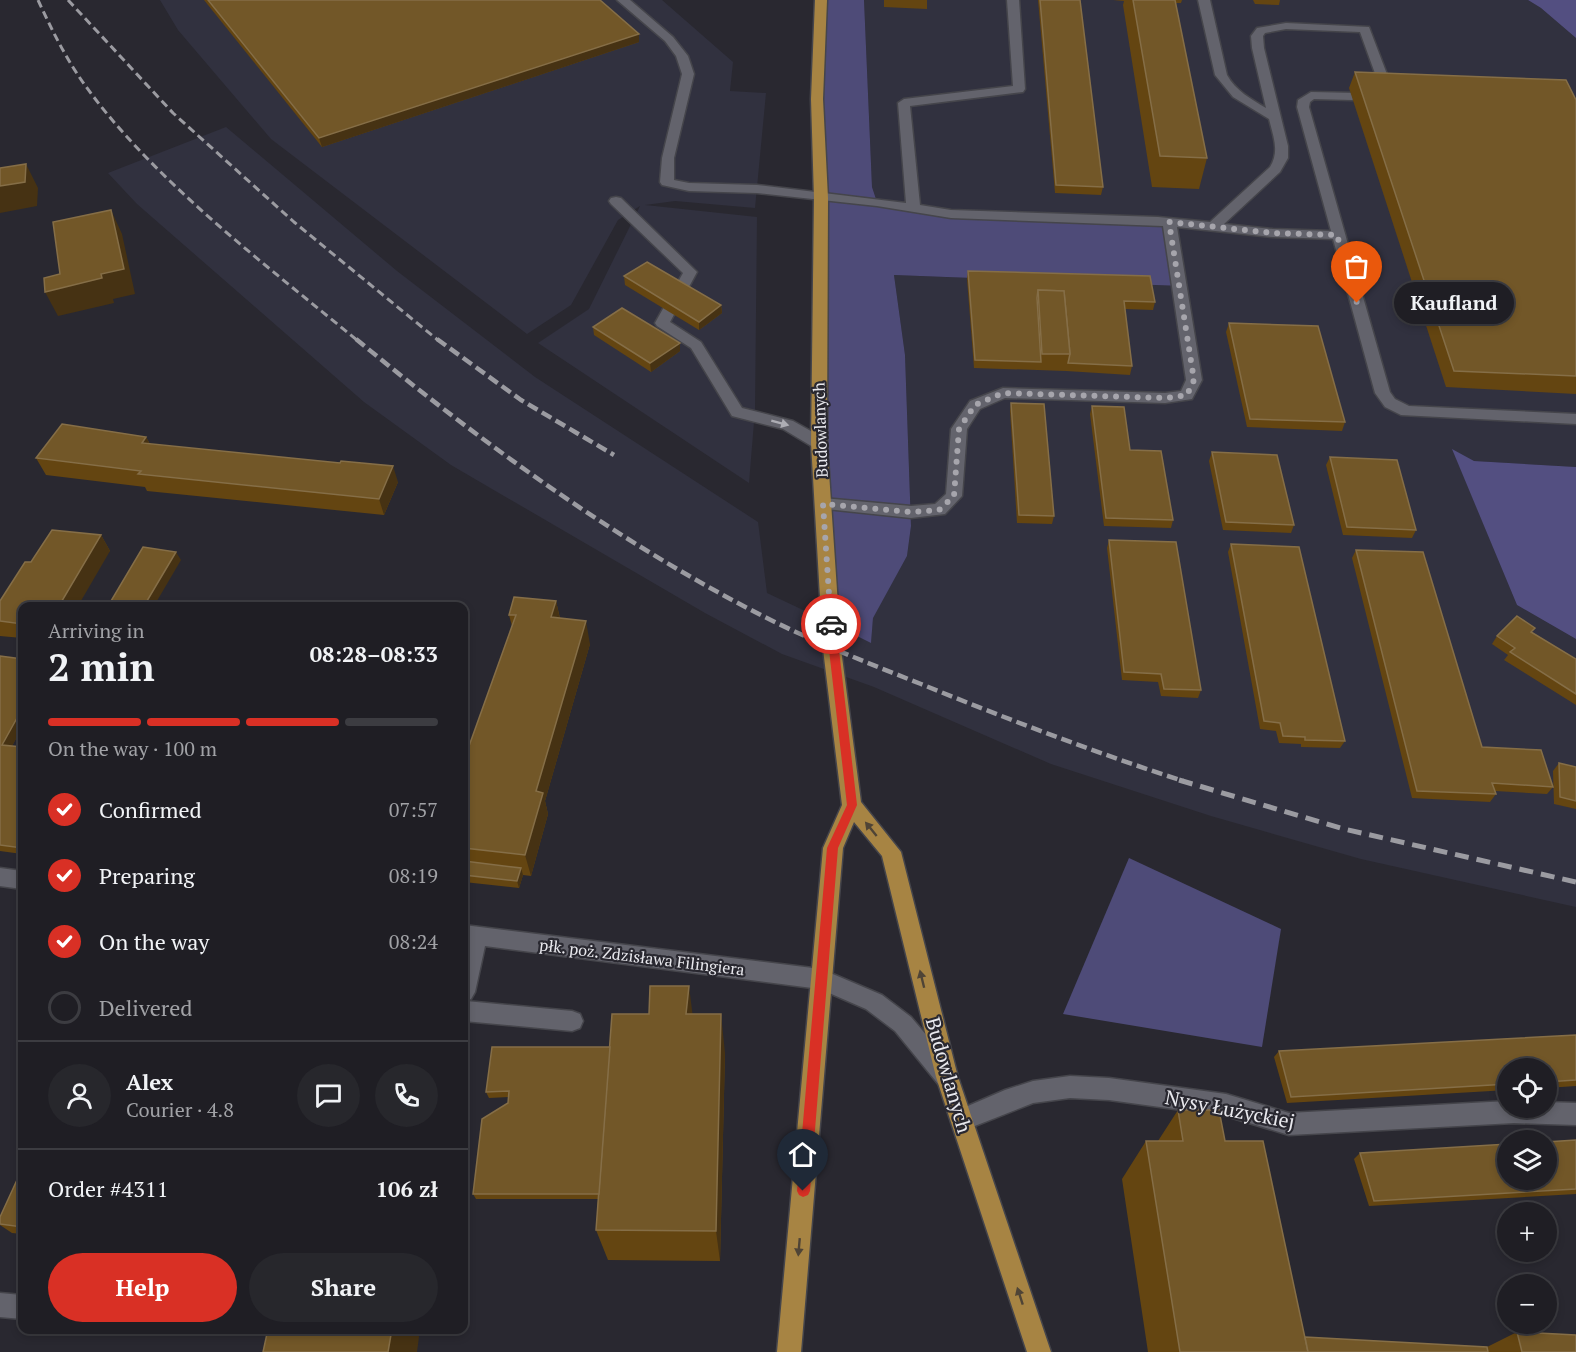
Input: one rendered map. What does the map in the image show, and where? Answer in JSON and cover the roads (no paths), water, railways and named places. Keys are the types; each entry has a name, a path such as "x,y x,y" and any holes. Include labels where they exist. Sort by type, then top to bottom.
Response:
{"main road":[{"name":"Budowlanych","path":"821,0 818,40 821,198 819,443 832,649 852,805 891,852 947,1077 1039,1352"},
{"path":"789,1352 832,848 852,805"}],"street":[{"path":"623,0 669,39 682,56 688,74 668,158 668,182 689,187 757,189 821,198 913,206 951,214 1169,222 1273,233 1337,235"},
{"path":"913,206 904,103 1019,88 1013,0"},
{"path":"1204,0 1221,75 1226,85 1236,95 1274,117"},
{"path":"1213,226 1275,169 1282,159 1282,146 1268,96 1257,36 1261,30 1286,26 1365,29 1387,90"},
{"path":"1352,96 1311,96 1304,100 1303,107 1383,393 1390,403 1406,411 1576,419"},
{"path":"616,201 690,272 662,323 696,345 737,412 788,425 819,443"},
{"path":"823,504 911,512 939,510 954,496 959,429 975,405 1003,393 1166,398 1187,395 1194,380 1169,222"},
{"path":"0,877 18,879"},
{"path":"468,954 470,935"},
{"name":"płk. poż. Zdzisława Filingiera","path":"470,935 821,979 874,1002 896,1019 947,1077"},
{"path":"468,1011 572,1021"},
{"name":"Nysy Łużyckiej","path":"962,1120 1005,1101 1033,1092 1070,1087 1109,1089 1226,1105 1289,1124 1514,1112 1576,1114"},
{"path":"0,1305 18,1307"}],"railway":[{"path":"38,0 82,81 141,152 211,219 358,341"},
{"path":"68,0 173,113 294,222 439,341"},
{"path":"356,339 451,415 549,486 650,553 755,612 837,650 986,710 1183,781"},
{"path":"437,339 521,400 614,455"},
{"path":"1179,780 1344,829 1576,882"}],"place":[{"name":"Kaufland","path":"1357,303"}]}
